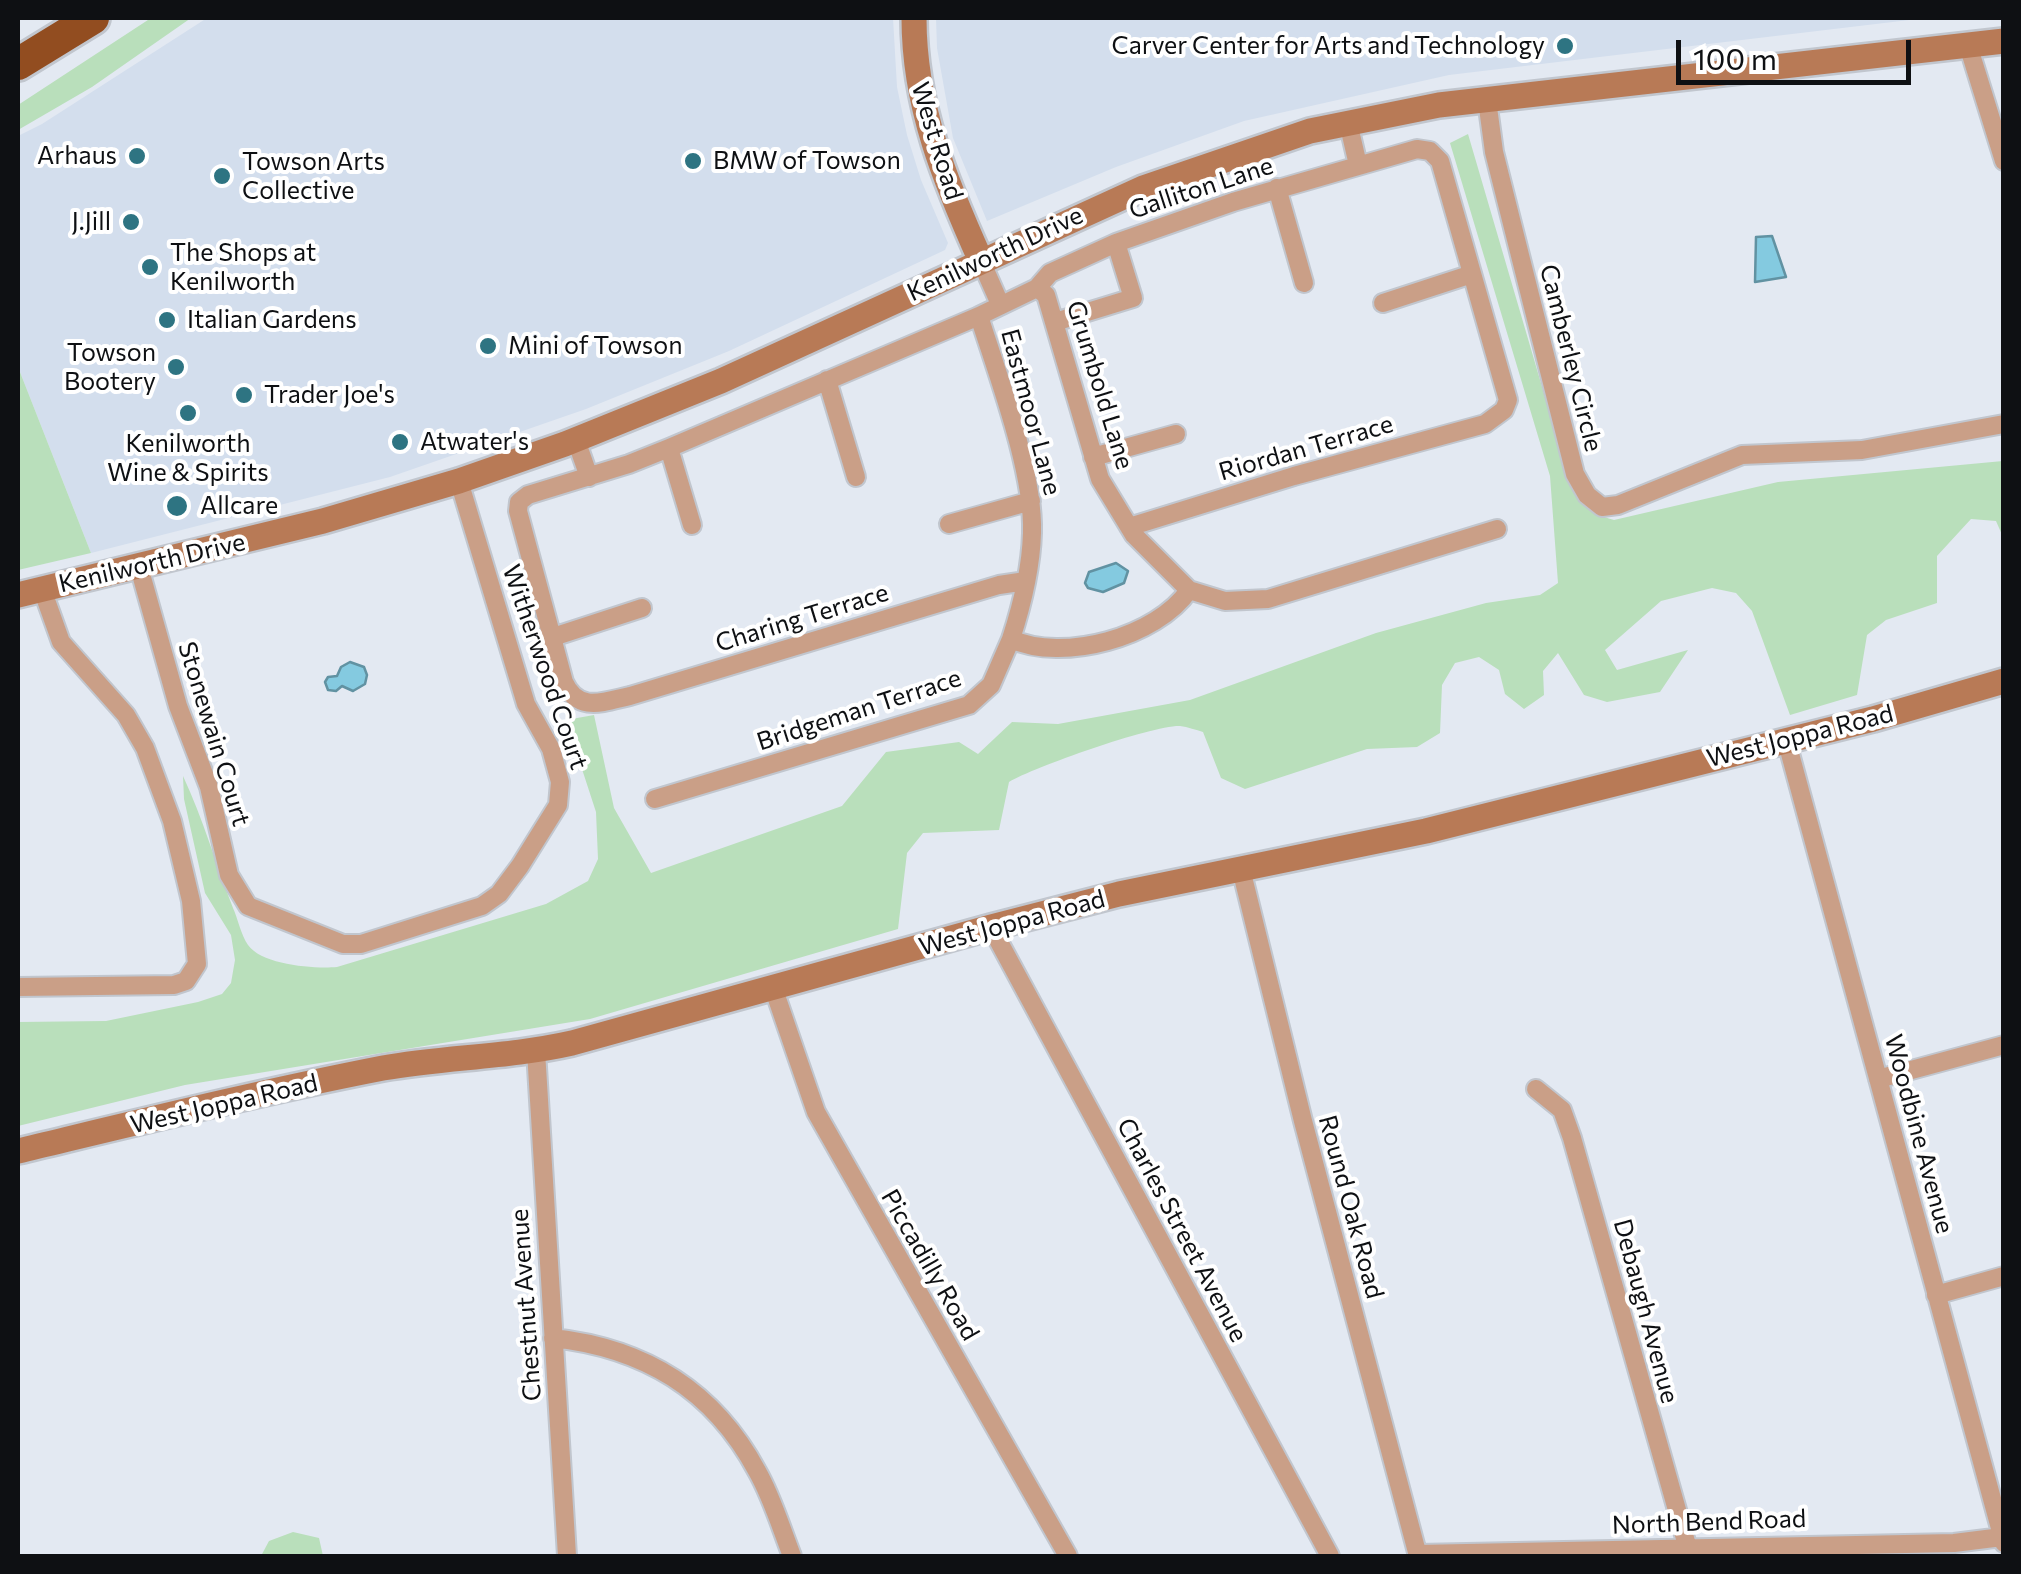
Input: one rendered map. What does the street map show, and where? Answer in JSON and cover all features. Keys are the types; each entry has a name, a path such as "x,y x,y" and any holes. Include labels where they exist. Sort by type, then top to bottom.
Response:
{"highway":[{"path":"18,64 93,18"}],"street":[{"name":"West Road","path":"914,18 914,65 926,120 949,189 981,260"},
{"name":"Kenilworth Drive","path":"30,592 323,520 460,481 576,440 721,380 1143,188 1252,149 1348,122 1487,100 2004,41"},
{"path":"1968,45 2004,161"},
{"name":"Camberley Circle","path":"1487,100 1494,152 1574,474 1587,495 1602,507 1618,505 1742,455 1862,450 2004,424"},
{"path":"1348,122 1358,165"},
{"name":"Galliton Lane","path":"552,637 518,511 519,502 528,495 669,448 979,316 1038,288 1050,273 1116,243 1277,188 1417,149 1430,151 1440,161 1472,274"},
{"path":"1277,188 1304,283"},
{"path":"1055,322 1132,298 1116,243"},
{"path":"981,260 1000,304"},
{"path":"1383,304 1472,274"},
{"name":"Riordan Terrace","path":"1129,527 1294,476 1485,424 1496,416 1508,400 1472,274"},
{"name":"Grumbold Lane","path":"1038,288 1046,295 1093,457 1108,494 1151,554 1189,590"},
{"name":"Eastmoor Lane","path":"979,316 1031,500 1032,533 1026,581 1012,639"},
{"path":"827,380 856,477"},
{"path":"1093,457 1176,434"},
{"path":"576,440 589,476"},
{"path":"669,448 692,525"},
{"name":"Witherwood Court","path":"425,924 482,906 499,894 558,805 560,782 555,759 526,704 460,481"},
{"path":"949,524 1031,500"},
{"path":"1012,639 1052,650 1089,645 1164,617 1178,607 1189,590 1225,601 1268,599 1497,529"},
{"name":"Stonewain Court","path":"139,567 178,706 209,787 229,875 248,906 344,944 361,944 425,924"},
{"name":"Charing Terrace","path":"552,637 569,692 576,700 592,704 999,585 1026,581"},
{"path":"18,987 174,985 186,981 198,964 191,900 180,852 146,748 126,715 61,642 30,592"},
{"path":"552,637 642,608"},
{"name":"Bridgeman Terrace","path":"655,799 969,705 991,685 1012,639"},
{"name":"West Joppa Road","path":"18,1151 382,1069 536,1051 1119,894 1426,831 1908,710 2004,680"},
{"name":"Woodbine Avenue","path":"1786,740 2003,1539"},
{"name":"Round Oak Road","path":"1241,870 1302,1121 1418,1555"},
{"name":"Charles Street Avenue","path":"991,927 1330,1556"},
{"name":"Piccadilly Road","path":"773,987 816,1112 1068,1556"},
{"path":"1878,1079 2004,1045"},
{"name":"Chestnut Avenue","path":"536,1051 567,1556"},
{"name":"Debaugh Avenue","path":"1536,1089 1562,1110 1572,1138 1689,1552"},
{"path":"1936,1294 2004,1276"},
{"path":"553,1338 616,1350 655,1367 690,1388 720,1415 760,1475 792,1556"},
{"path":"1963,1556 2003,1539"},
{"name":"North Bend Road","path":"1418,1555 1689,1552 2003,1539"}],"shaded area":[{"path":"207,18 893,18 897,87 907,135 948,243 945,250 729,351 586,409 390,477 91,553 18,367 18,136"},
{"path":"936,18 1926,18 1449,75 1244,121 1116,167 987,221 953,138 937,48"}],"green space":[{"path":"151,18 191,18 92,87 18,130 18,105"},
{"path":"1468,134 1567,472 1579,497 1596,513 1614,520 1778,482 2003,461 2003,537 1996,521 1971,519 1937,556 1937,603 1886,620 1867,635 1857,695 1790,715 1752,611 1736,593 1712,588 1661,601 1605,650 1617,670 1688,650 1660,692 1607,702 1584,695 1558,653 1543,671 1544,695 1524,709 1505,694 1499,670 1479,657 1455,663 1442,685 1440,733 1417,747 1367,749 1245,789 1221,778 1203,732 1180,726 1145,732 1067,757 1009,782 999,830 923,833 907,853 898,929 590,1019 185,1085 18,1126 18,1022 106,1021 198,1002 222,994 231,983 235,960 231,935 205,893 184,799 183,776 248,945 276,961 337,967 546,904 588,881 598,859 596,812 566,720 594,715 614,808 651,873 842,806 886,752 959,742 978,754 1012,722 1058,724 1190,700 1376,633 1486,603 1540,595 1558,583 1550,476 1450,143"},
{"path":"18,367 91,553 18,570"},
{"path":"293,1532 319,1538 323,1556 261,1556 269,1541"}],"water":[{"path":"1772,236 1786,277 1755,282 1756,237"},
{"path":"1116,563 1128,571 1124,583 1103,592 1088,588 1085,583 1089,572"},
{"path":"350,662 364,667 365,684 353,691 342,686 336,691 328,690 328,677 337,676 341,667"}],"place":[{"name":"Carver Center for Arts and Technology","path":"1565,46"},
{"name":"Arhaus","path":"137,156"},
{"name":"BMW of Towson","path":"693,161"},
{"name":"Towson Arts Collective","path":"222,176"},
{"name":"J.Jill","path":"131,222"},
{"name":"The Shops at Kenilworth","path":"150,267"},
{"name":"Italian Gardens","path":"167,320"},
{"name":"Mini of Towson","path":"488,346"},
{"name":"Towson Bootery","path":"176,367"},
{"name":"Trader Joe's","path":"244,395"},
{"name":"Kenilworth Wine & Spirits","path":"188,413"},
{"name":"Atwater's","path":"400,442"},
{"name":"Allcare","path":"177,506"}]}
